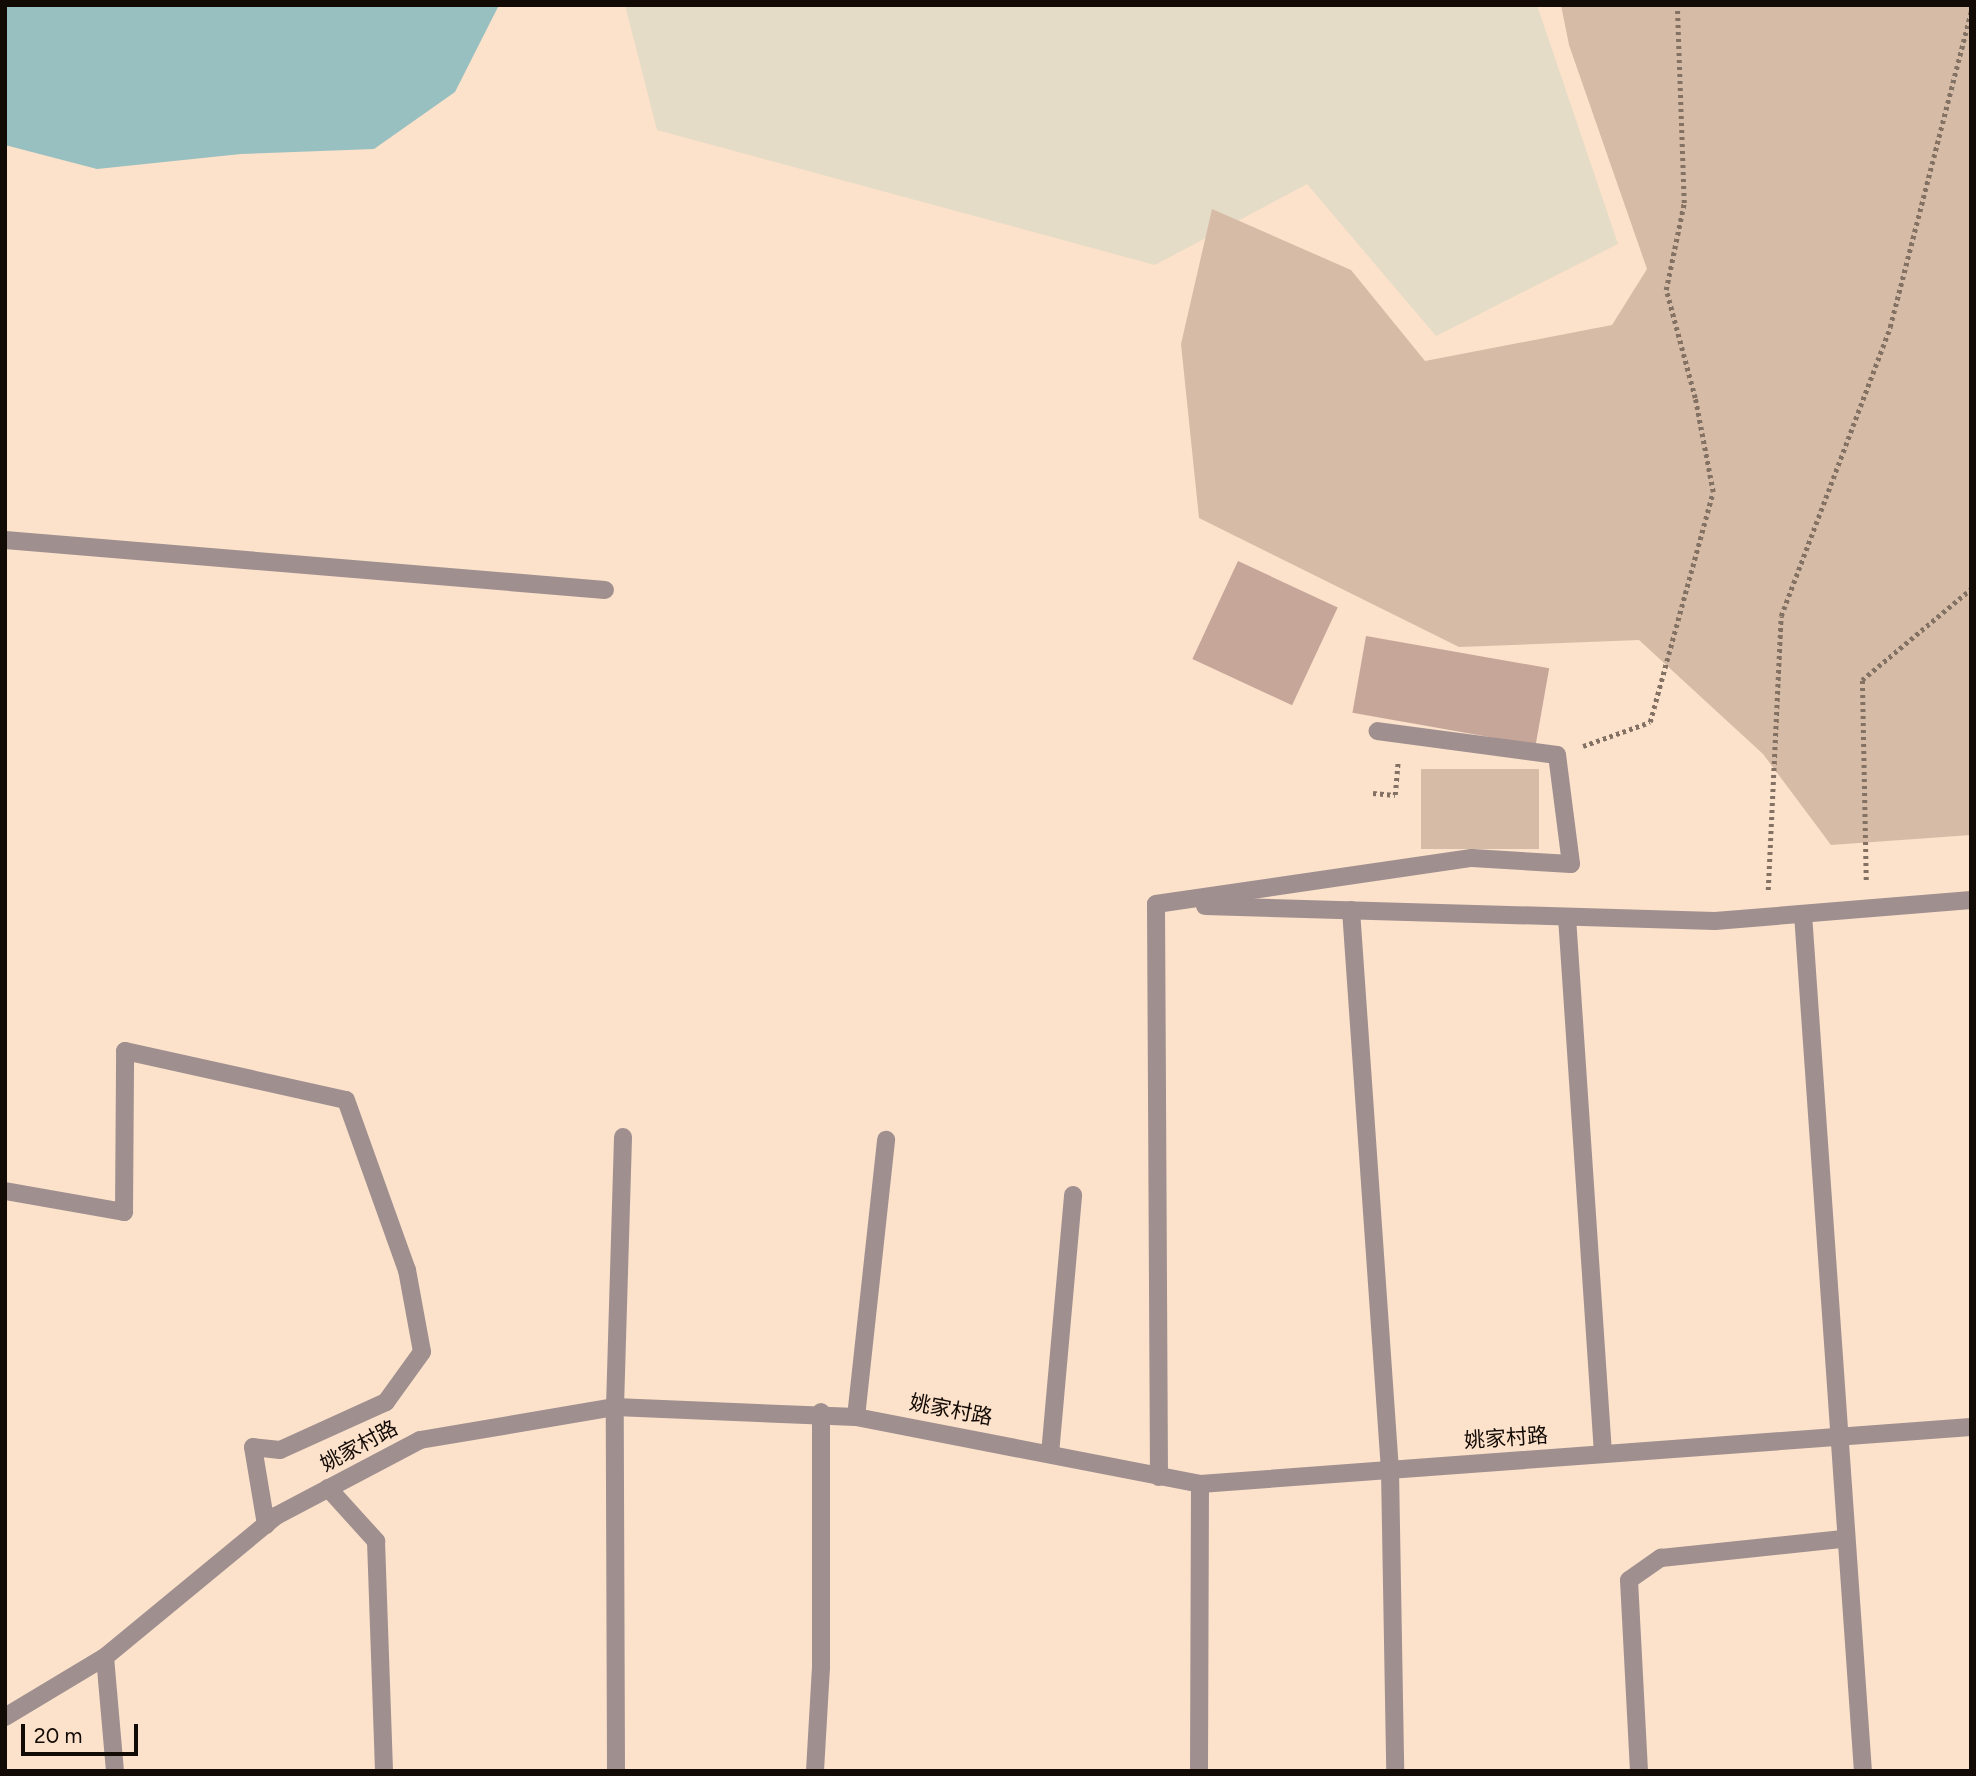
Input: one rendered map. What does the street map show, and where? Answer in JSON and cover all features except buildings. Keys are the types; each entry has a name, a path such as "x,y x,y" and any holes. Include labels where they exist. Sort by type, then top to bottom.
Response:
{"street":[{"path":"5,540 606,590"},
{"path":"1156,904 1472,858 1571,864 1556,755 1378,732"},
{"path":"1156,904 1715,921 1971,900"},
{"path":"1156,904 1159,1477"},
{"path":"1350,910 1390,1470 1395,1771"},
{"path":"1803,914 1843,1539 1863,1771"},
{"path":"1567,917 1604,1454"},
{"path":"5,1191 124,1212 125,1051 346,1100 407,1270 422,1352 386,1402 280,1450 253,1447 266,1525"},
{"path":"616,1771 615,1407 623,1138"},
{"path":"856,1417 886,1140"},
{"path":"1051,1454 1073,1195"},
{"name":"姚家村路","path":"5,1717 106,1657 266,1525 420,1440 615,1407 821,1412 1200,1484 1971,1427"},
{"path":"815,1771 821,1668 821,1412"},
{"path":"1199,1771 1200,1484"},
{"path":"328,1489 376,1541 384,1771"},
{"path":"1639,1771 1629,1580 1661,1558 1843,1539"},
{"path":"106,1657 115,1771"}],"path":[{"path":"1556,755 1650,723 1713,492 1695,398 1665,290 1684,203 1676,5"},
{"path":"1766,917 1781,616 1889,327 1971,11"},
{"path":"1867,909 1862,680 1971,589"},
{"path":"1373,793 1395,795 1401,735"}],"shaded area":[{"path":"625,5 1537,5 1618,244 1436,336 1307,184 1155,265 657,130"},
{"path":"1561,5 1971,5 1971,835 1831,845 1763,754 1639,640 1459,647 1199,518 1181,344 1212,209 1351,270 1425,361 1612,325 1647,269 1569,45"},
{"path":"1421,769 1539,769 1539,849 1421,849"}],"water":[{"path":"5,5 499,5 455,92 374,149 241,154 97,169 5,145"}]}
